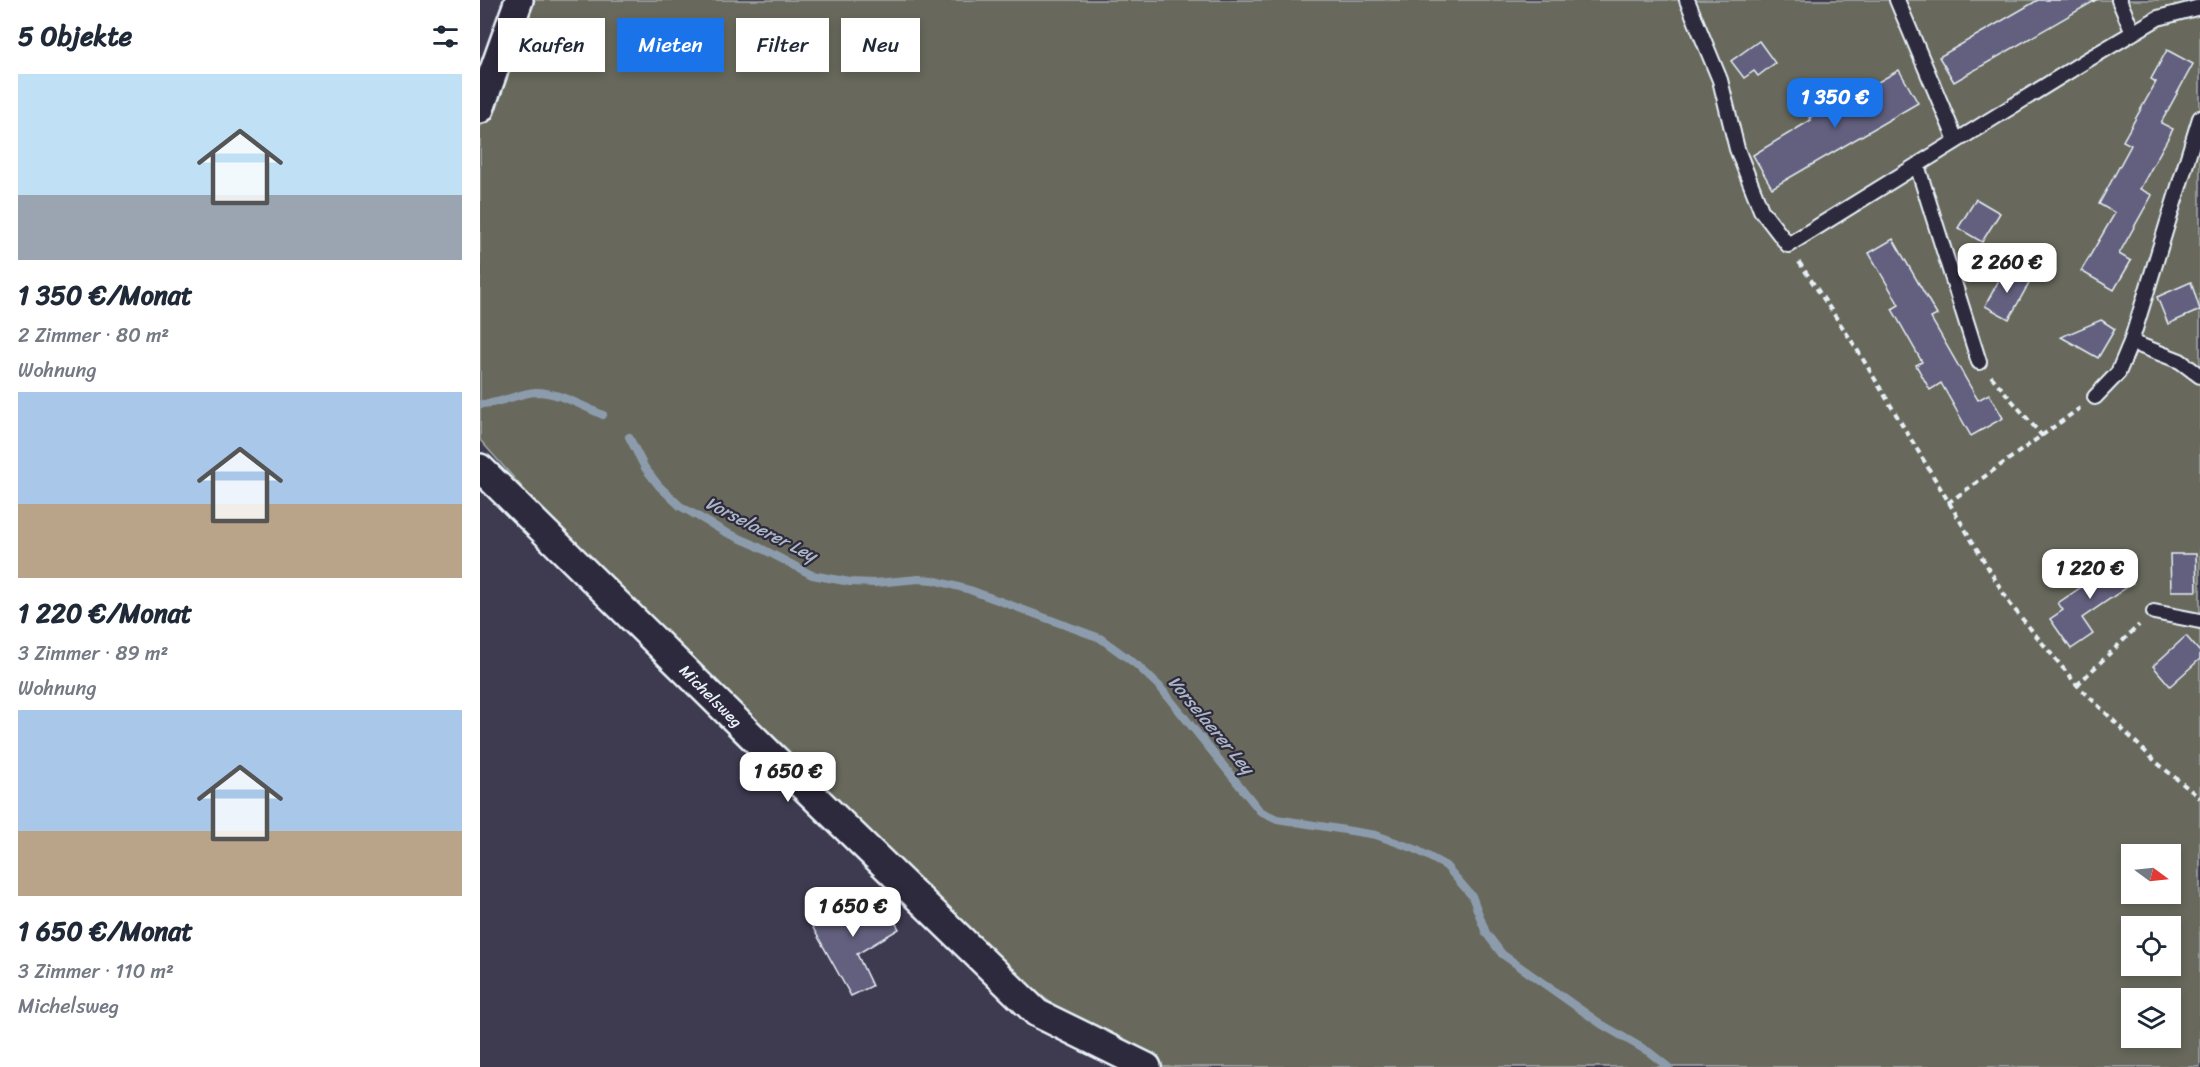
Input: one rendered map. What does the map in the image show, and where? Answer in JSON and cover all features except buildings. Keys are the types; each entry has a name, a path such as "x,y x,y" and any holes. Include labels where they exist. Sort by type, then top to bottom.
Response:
{"street":[{"path":"480,109 519,0"},
{"name":"Michelsweg","path":"480,468 771,756 1037,1013 1147,1067"}],"lane":[{"path":"1687,0 1720,80 1737,149 1761,210 1788,245 2158,18 2200,7"},
{"path":"1897,0 1956,140"},
{"path":"2119,0 2133,33"},
{"path":"2095,397 2118,373 2131,342 2200,118"},
{"path":"1917,165 1979,362"},
{"path":"2131,342 2180,361 2200,376"},
{"path":"2154,612 2200,621"}],"path":[{"path":"1788,245 1855,346 2010,604 2077,685 2156,762 2200,798"},
{"path":"1979,362 2043,437"},
{"path":"1948,503 2043,437 2095,397"},
{"path":"2077,685 2119,642 2154,612"}],"green space":[{"path":"523,0 2200,0 2200,1067 1164,1067 1058,1008 1021,980 545,513 480,440 480,125 498,72 605,72 605,18 517,18"}],"waterway":[{"name":"Vorselaerer Ley","path":"480,404 494,403 536,392 553,394 603,415"},
{"name":"Vorselaerer Ley","path":"629,437 645,468 659,486 680,506 725,532 812,575 850,582 933,580 970,590 1100,638 1137,665 1160,687 1260,811 1277,819 1376,835 1415,849 1446,866 1472,896 1486,933 1502,954 1601,1024 1649,1052 1668,1067"}]}
